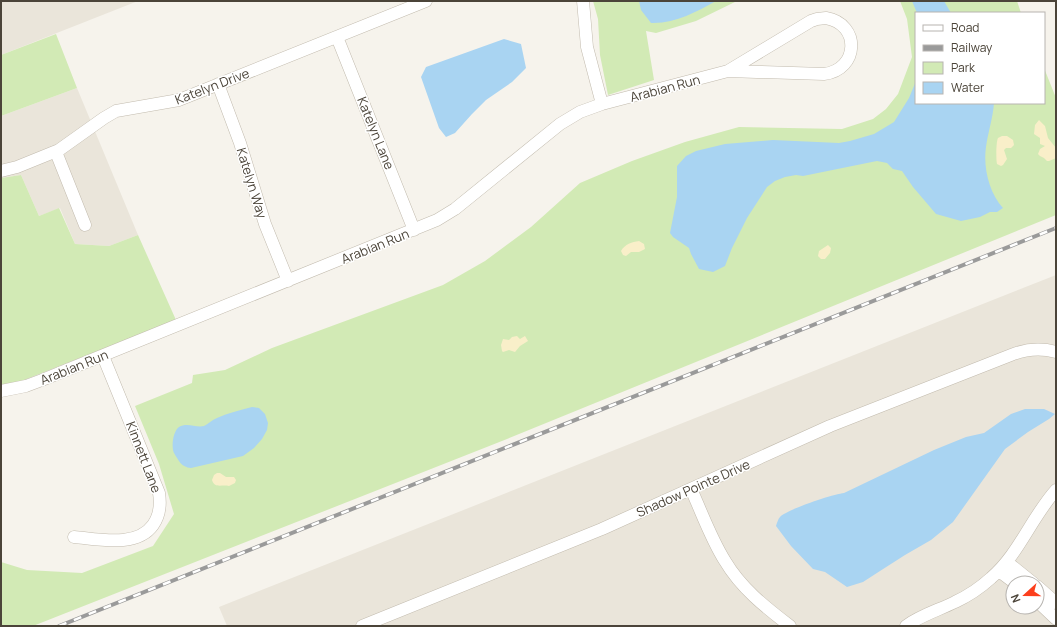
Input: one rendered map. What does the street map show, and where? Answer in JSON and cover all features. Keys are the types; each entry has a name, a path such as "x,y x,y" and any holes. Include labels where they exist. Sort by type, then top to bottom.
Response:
{"street":[{"name":"Katelyn Drive","path":"1,171 15,168 56,152 104,118 116,112 176,101 426,1"},
{"path":"583,1 587,47 602,104"},
{"name":"Arabian Run","path":"1,391 42,380 437,220 455,209 566,120 584,110 728,71 828,73 838,70 847,60 851,49 851,39 846,29 840,23 830,19 817,18 728,71"},
{"name":"Katelyn Lane","path":"337,37 414,230"},
{"name":"Katelyn Way","path":"218,84 240,143 265,224 288,281"},
{"path":"56,152 86,225"},
{"name":"Shadow Pointe Drive","path":"362,626 599,530 825,429 1011,355 1041,349 1056,352"},
{"name":"Kinnett Lane","path":"74,537 121,540 136,538 151,528 157,518 159,510 159,493 103,356"},
{"path":"691,489 720,552 743,586 790,626"},
{"path":"906,626 925,615 970,594 982,586 1003,566 1056,490"},
{"path":"1003,566 1009,575"},
{"path":"1003,566 1019,575"},
{"path":"1045,593 1056,603"},
{"path":"1045,609 1056,619"}],"shaded area":[{"path":"1,1 138,1 1,55"},
{"path":"77,88 138,235 109,246 75,244 60,208 39,216 21,175 1,178 1,116"},
{"path":"1056,275 1056,626 227,626 219,607"}],"green space":[{"path":"593,1 737,1 696,21 656,33 646,31 654,80 608,95 600,55 598,19"},
{"path":"900,1 1017,1 1021,12 915,12 915,104 1045,104 1045,70 1056,98 1056,215 507,439 33,626 1,626 1,562 27,570 82,573 153,546 174,514 159,464 135,406 192,383 193,375 225,370 272,348 443,285 485,261 531,227 580,183 632,161 685,142 739,127 842,129 873,119 886,109 898,94 912,57 907,19"},
{"path":"56,34 77,88 1,116 1,55"},
{"path":"21,175 39,216 59,208 75,244 109,246 138,235 176,320 14,384 1,386 1,178"}],"sand":[{"path":"1039,120 1045,126 1048,138 1056,148 1056,158 1049,161 1038,154 1040,149 1045,146 1040,144 1040,138 1034,134 1035,125"},
{"path":"1007,136 1013,140 1014,145 1011,148 1006,148 1004,150 1007,159 1001,166 997,164 996,151 998,138"},
{"path":"639,241 644,244 645,249 639,252 631,252 626,256 623,255 621,251 627,245"},
{"path":"828,245 831,248 830,253 825,259 821,259 818,256 819,251"},
{"path":"517,336 520,339 525,336 528,341 520,346 515,352 509,350 503,352 501,345 503,339 509,340 512,337"},
{"path":"220,473 226,477 234,477 236,480 235,483 229,486 219,486 213,483 212,480 214,475"}],"water":[{"path":"639,1 716,1 693,13 677,19 668,22 651,23 641,10"},
{"path":"912,1 944,1 950,12 917,12"},
{"path":"504,39 521,44 526,68 512,82 486,100 455,133 446,137 439,128 421,77 426,67"},
{"path":"915,83 915,104 994,104 986,147 985,163 988,179 994,195 1003,208 997,212 990,212 980,217 961,221 936,214 913,187 902,171 893,169 887,163 877,161 803,176 796,175 785,177 775,181 767,187 747,218 725,266 713,272 699,269 689,248 673,237 670,233 677,197 677,166 686,156 696,151 725,144 773,140 839,143 850,141 874,134 894,122 909,98"},
{"path":"252,407 259,408 265,414 268,423 267,430 262,439 254,448 243,456 191,468 183,465 179,461 174,453 173,439 175,432 179,427 185,425 204,426 221,416"},
{"path":"1025,409 1044,409 1055,414 1005,449 953,522 931,540 863,582 847,587 825,572 813,569 791,546 776,526 780,517 791,510 820,499 844,493 934,450 966,437 984,433 1011,414"}],"railway":[{"path":"59,626 1056,228"}]}
